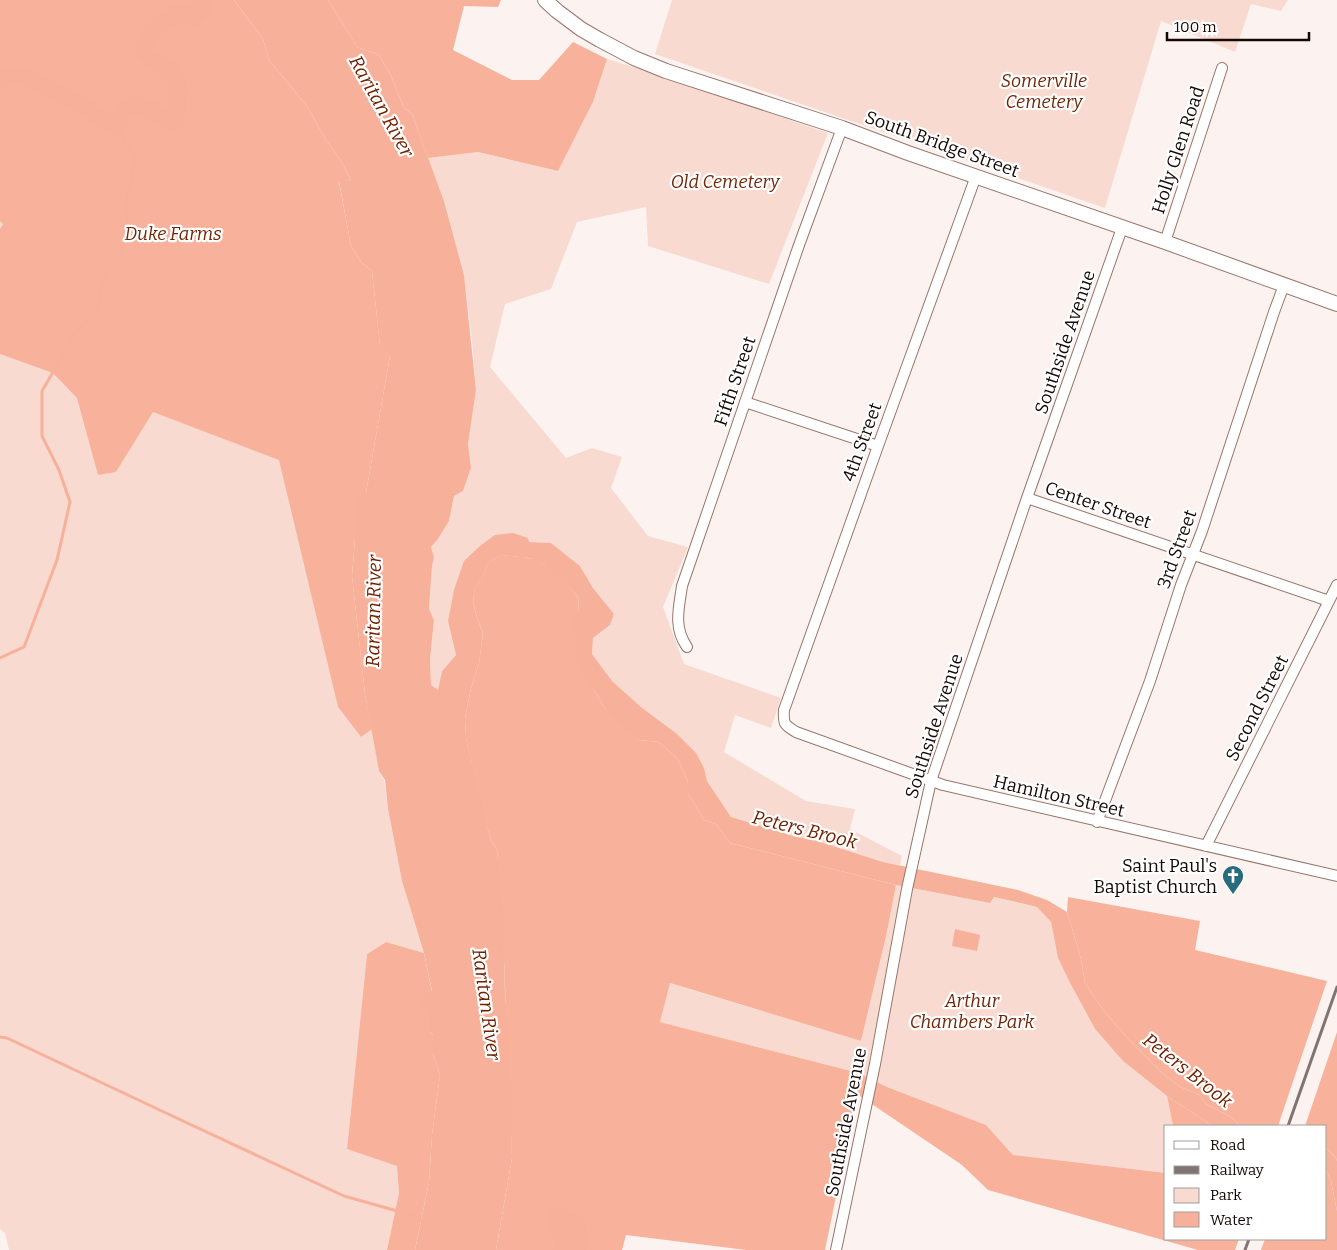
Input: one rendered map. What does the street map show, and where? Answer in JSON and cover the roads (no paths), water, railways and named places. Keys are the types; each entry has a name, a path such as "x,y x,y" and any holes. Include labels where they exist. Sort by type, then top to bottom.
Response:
{"street":[{"name":"South Bridge Street","path":"545,0 556,11 581,29 634,58 666,71 842,128 1337,304"},
{"name":"Holly Glen Road","path":"1165,242 1222,68"},
{"name":"Fifth Street","path":"687,647 682,639 678,622 682,586 799,244 842,128"},
{"name":"4th Street","path":"783,721 784,710 976,176"},
{"name":"Southside Avenue","path":"836,1250 873,1073 912,864 931,781 1027,498 1122,228"},
{"name":"3rd Street","path":"1097,822 1150,681 1284,285"},
{"path":"745,402 878,446"},
{"name":"Center Street","path":"1027,498 1328,602"},
{"name":"Second Street","path":"1206,846 1337,585"},
{"name":"Hamilton Street","path":"783,721 786,726 796,732 943,786 1337,876"}],"water":[{"name":"Raritan River","path":"234,0 328,0 357,47 379,55 391,76 404,108 412,114 444,201 464,275 476,390 468,444 471,468 463,491 454,496 449,521 431,547 434,557 429,609 434,620 430,659 431,685 438,690 442,671 456,655 448,621 454,590 464,561 495,535 513,533 528,538 529,542 551,543 580,566 593,588 614,614 610,625 593,638 592,654 612,681 642,708 677,734 696,753 704,768 707,781 731,817 883,862 1018,890 1047,900 1067,912 1081,959 1085,983 1103,1010 1162,1073 1180,1087 1198,1094 1206,1104 1231,1117 1239,1125 1211,1125 1167,1096 1123,1061 1095,1029 1058,958 1051,922 1037,907 994,897 990,903 896,885 730,843 716,824 704,820 688,793 688,782 678,759 659,742 639,740 619,724 604,707 581,671 576,656 576,635 573,634 571,623 574,613 578,612 579,598 544,564 529,558 501,555 488,563 484,574 475,588 473,602 483,633 479,663 471,688 465,718 466,738 491,841 497,849 503,912 505,994 510,1050 512,1158 496,1250 415,1250 429,1182 432,1135 440,1075 433,1053 430,1012 420,1005 426,993 432,991 424,953 402,881 388,809 385,780 379,771 365,694 352,576 355,539 355,500 366,493 390,356 380,346 372,271 361,262 351,246 339,181 351,180 307,106 269,60 263,39"},
{"path":"955,929 980,935 977,951 952,946"},
{"path":"1327,1149 1337,1161 1337,1211 1331,1181 1327,1172"},
{"path":"563,1208 584,1217 589,1241 586,1250 553,1250 554,1241 547,1223 547,1209"}],"waterway":[{"path":"0,81 4,78 23,76 67,97 116,127 124,112 134,106 146,106 158,116 175,122 178,94 177,83 166,68 145,54 144,44 160,25 171,16 180,14 195,17 203,8 203,0"},
{"path":"0,658 24,647 57,560 70,502 59,470 42,436 42,391 75,334 95,311 99,301 100,289 107,273 121,257 129,229 126,211 135,155 124,142 116,127"},
{"path":"0,1037 7,1038 344,1196 408,1214 422,1221"}],"railway":[{"path":"1288,1125 1337,987"},
{"path":"1245,1250 1249,1240"}],"place":[{"name":"Saint Paul's Baptist Church","path":"1233,895"}],"park label":[{"name":"Somerville Cemetery","path":"1044,91"},
{"name":"Old Cemetery","path":"725,182"},
{"name":"Duke Farms","path":"173,234"},
{"name":"Arthur Chambers Park","path":"972,1011"}],"water label":[{"name":"Peters Brook","path":"805,829"},
{"name":"Peters Brook","path":"1188,1070"}]}
